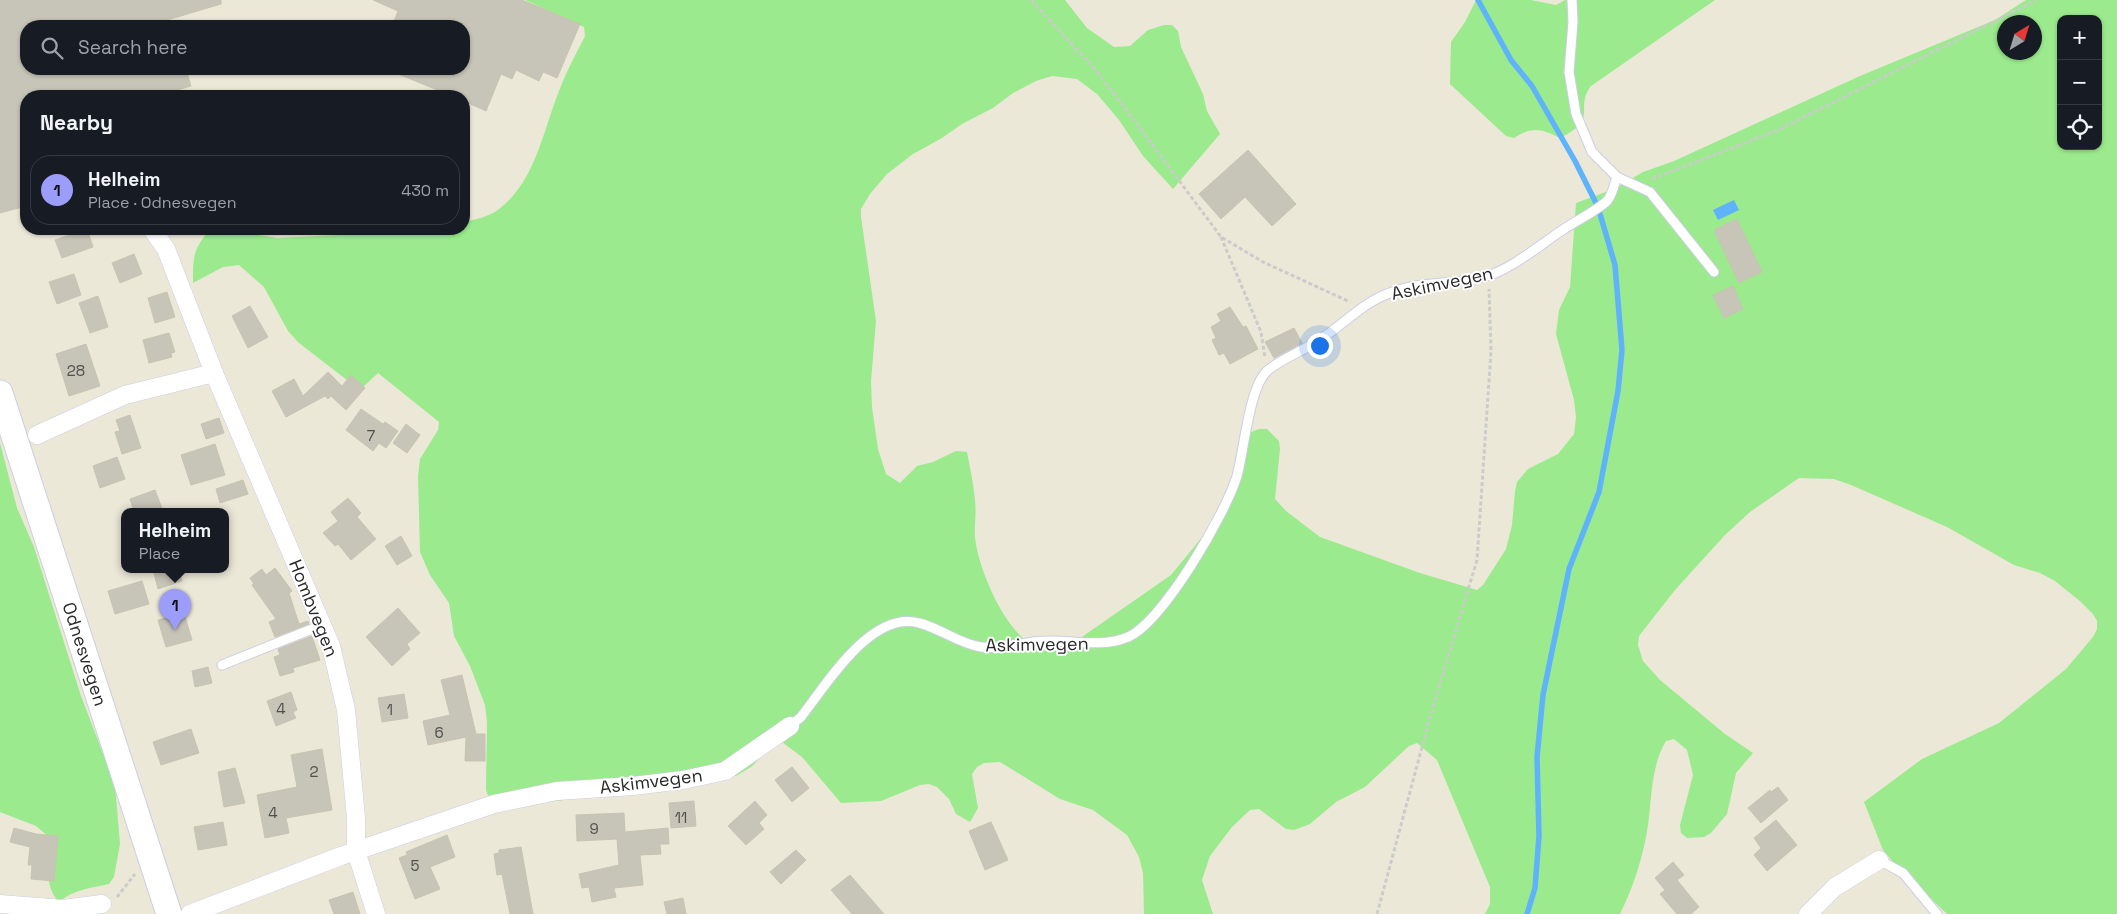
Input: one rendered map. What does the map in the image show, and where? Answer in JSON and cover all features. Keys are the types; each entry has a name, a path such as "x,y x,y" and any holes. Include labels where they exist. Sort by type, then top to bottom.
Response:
{"main road":[{"name":"Odnesvegen","path":"0,393 169,914"}],"street":[{"name":"Hombvegen","path":"156,235 166,249 214,373 331,646 346,706 356,818 356,851 376,914"},
{"path":"37,435 125,395 214,373"},
{"name":"Askimvegen","path":"190,914 356,851 494,804 557,791 633,786 682,780 725,771 790,726"},
{"path":"1808,914 1835,887 1879,860"},
{"path":"0,904 64,911 102,904"}],"lane":[{"path":"1572,0 1573,22 1569,72 1576,114 1592,152 1617,177 1650,192 1714,272"},
{"name":"Askimvegen","path":"790,726 801,717 858,646 871,634 893,624 901,622 920,623 970,644 992,648 1045,640 1103,643 1126,638 1138,632 1151,621 1170,598 1228,499 1237,475 1245,432 1259,382 1267,371 1320,340 1373,300 1399,289 1489,276 1502,270 1607,201 1617,177"},
{"path":"222,665 322,624"},
{"path":"1879,860 1903,873 1937,914"}],"path":[{"path":"1031,0 1094,68 1221,237 1261,332 1267,371"},
{"path":"1635,186 1776,131 2037,0"},
{"path":"1221,237 1263,262 1362,307"},
{"path":"1378,914 1432,710 1477,560 1491,351 1489,276"}],"green space":[{"path":"525,0 1065,0 1087,28 1114,47 1130,46 1148,30 1164,25 1172,25 1178,31 1181,47 1203,94 1207,111 1220,134 1173,189 1143,156 1119,120 1097,94 1077,79 1052,76 1036,81 1013,93 993,108 962,124 913,154 887,174 870,194 861,209 876,321 871,381 872,407 878,449 886,474 900,483 917,466 933,462 956,451 967,452 976,512 976,544 984,574 1011,625 1024,639 1037,648 1051,651 1066,648 1171,575 1230,503 1238,488 1241,446 1251,432 1259,429 1267,429 1279,441 1280,449 1275,499 1286,511 1320,537 1420,573 1477,590 1483,585 1506,549 1512,525 1517,482 1528,469 1558,454 1574,434 1576,417 1574,400 1556,334 1559,310 1570,287 1576,203 1614,189 1643,172 1674,161 1860,76 1997,19 1997,60 2042,60 2042,15 2003,15 2026,0 2117,0 2117,914 1947,914 1883,850 1864,802 1922,759 1999,723 2066,669 2093,637 2097,629 2097,621 2081,602 2055,581 2040,573 2014,565 1947,527 1834,479 1799,478 1750,512 1725,535 1675,590 1639,636 1638,645 1643,661 1660,680 1725,734 1753,753 1736,773 1727,814 1711,833 1704,837 1687,838 1681,833 1680,825 1693,775 1687,750 1674,739 1666,741 1656,765 1641,860 1620,914 1485,914 1490,904 1490,887 1437,760 1417,743 1409,746 1365,787 1336,802 1310,824 1294,830 1286,829 1259,809 1250,810 1232,827 1210,856 1202,880 1213,914 1144,914 1143,873 1139,857 1127,835 1093,810 1060,799 1000,762 984,763 977,767 972,774 978,808 970,822 956,814 949,799 937,787 929,784 920,785 881,801 841,803 802,757 782,742 774,744 751,767 736,776 695,781 662,789 520,805 489,798 486,790 487,722 485,705 470,666 454,636 449,603 430,575 420,552 418,476 420,459 438,430 439,422 378,373 360,390 299,343 288,331 264,287 239,265 223,267 193,283 193,266 197,248 205,235 259,235 277,238 339,235 470,235 470,220 491,214 499,209 511,198 530,170 571,63 585,36 584,27"},
{"path":"1476,0 1531,0 1556,5 1565,0 1715,0 1591,86 1586,94 1583,119 1572,131 1560,138 1542,131 1532,130 1514,138 1506,136 1450,84 1451,42 1465,22"},
{"path":"0,443 17,508 34,547 81,696 115,785 120,844 114,877 109,884 71,894 59,902 54,896 49,880 49,837 36,826 0,812"}],"water":[{"path":"1734,200 1739,210 1718,220 1713,210"}],"building":[{"path":"0,0 221,0 221,4 167,20 20,20 20,75 188,75 191,86 177,90 20,90 20,208 0,213"},
{"path":"373,0 522,0 580,24 557,78 543,72 539,81 516,70 512,79 501,74 486,111 470,104 470,90 437,90 401,75 470,75 470,20 394,20 398,11"},
{"path":"1248,150 1296,204 1272,226 1245,197 1221,219 1199,194"},
{"path":"1737,219 1762,272 1739,283 1714,230"},
{"path":"70,235 89,235 93,247 62,258 55,240"},
{"path":"134,254 142,274 120,283 112,263"},
{"path":"74,274 81,295 57,304 49,282"},
{"path":"1733,286 1743,309 1724,318 1713,295"},
{"path":"167,292 175,317 155,323 148,298"},
{"path":"98,296 108,327 90,333 79,303"},
{"path":"250,306 268,337 248,348 232,316"},
{"path":"1230,307 1243,327 1246,326 1258,349 1230,364 1224,353 1219,355 1212,340 1216,338 1211,327 1221,321 1217,314"},
{"path":"1294,328 1302,343 1274,358 1265,342"},
{"path":"169,333 175,352 171,353 172,357 149,363 143,340"},
{"path":"86,344 100,386 69,396 56,354"},
{"path":"328,372 342,386 351,375 365,388 346,410 331,396 328,399 325,396 286,417 272,391 294,379 303,396"},
{"path":"361,409 383,424 385,422 398,431 386,448 379,443 373,451 346,430"},
{"path":"130,415 141,448 122,454 115,432 120,431 116,420"},
{"path":"219,418 224,433 206,439 201,424"},
{"path":"406,424 420,435 407,453 393,443"},
{"path":"215,444 225,475 191,485 181,455"},
{"path":"117,457 125,479 100,488 93,466"},
{"path":"243,480 248,494 220,503 216,489"},
{"path":"155,490 162,508 133,508 130,499"},
{"path":"348,498 361,513 357,517 376,539 351,560 338,544 335,546 323,533 338,521 331,512"},
{"path":"401,536 412,556 397,565 385,546"},
{"path":"275,568 292,591 289,593 299,624 308,621 309,624 275,637 269,622 276,619 252,585 254,584 250,578 262,569 266,575"},
{"path":"154,573 180,573 182,581 158,589"},
{"path":"142,581 149,604 115,614 108,591"},
{"path":"398,608 420,633 407,644 410,649 392,666 366,637"},
{"path":"184,613 192,640 166,647 158,620"},
{"path":"312,636 320,660 293,668 294,672 280,676 274,657 280,655 278,649"},
{"path":"208,667 212,683 195,687 192,671"},
{"path":"462,675 476,734 485,734 485,761 465,761 466,737 428,745 423,721 450,715 441,680"},
{"path":"291,692 297,710 293,712 296,718 276,726 267,701"},
{"path":"404,694 408,718 382,722 378,698"},
{"path":"191,729 199,753 161,765 153,742"},
{"path":"322,749 332,810 286,818 289,833 265,838 257,795 297,787 291,755"},
{"path":"792,767 809,788 792,802 775,780"},
{"path":"235,768 245,803 224,807 218,772"},
{"path":"1778,787 1788,800 1761,823 1748,808 1770,790 1771,792"},
{"path":"694,801 696,826 671,828 669,803"},
{"path":"755,801 767,815 759,823 764,829 746,845 728,826"},
{"path":"624,813 625,832 668,828 669,844 660,844 661,854 640,855 643,885 614,888 616,897 592,902 589,887 582,888 579,874 619,865 617,839 577,841 576,815"},
{"path":"1776,820 1797,845 1767,871 1754,855 1761,848 1754,838"},
{"path":"223,822 227,845 198,850 194,827"},
{"path":"991,822 1008,860 985,870 969,831"},
{"path":"14,828 36,834 58,836 54,881 31,879 32,865 28,865 30,847 10,842"},
{"path":"447,835 455,857 430,867 440,889 415,899 399,858 407,855 406,852"},
{"path":"521,847 533,914 510,914 502,874 497,875 494,854 499,853 499,850"},
{"path":"796,850 806,860 781,884 770,872"},
{"path":"1673,862 1684,875 1677,880 1699,907 1691,914 1677,914 1660,894 1665,890 1655,878"},
{"path":"850,875 884,914 852,914 831,890"},
{"path":"353,892 360,914 334,914 329,900"},
{"path":"683,898 686,914 667,914 664,902"}],"waterway":[{"path":"1478,0 1511,60 1532,86 1575,161 1598,207 1615,265 1622,350 1618,391 1599,492 1569,569 1543,695 1537,757 1539,836 1535,888 1527,914"}],"place":[{"name":"Helheim","path":"175,630"}]}
